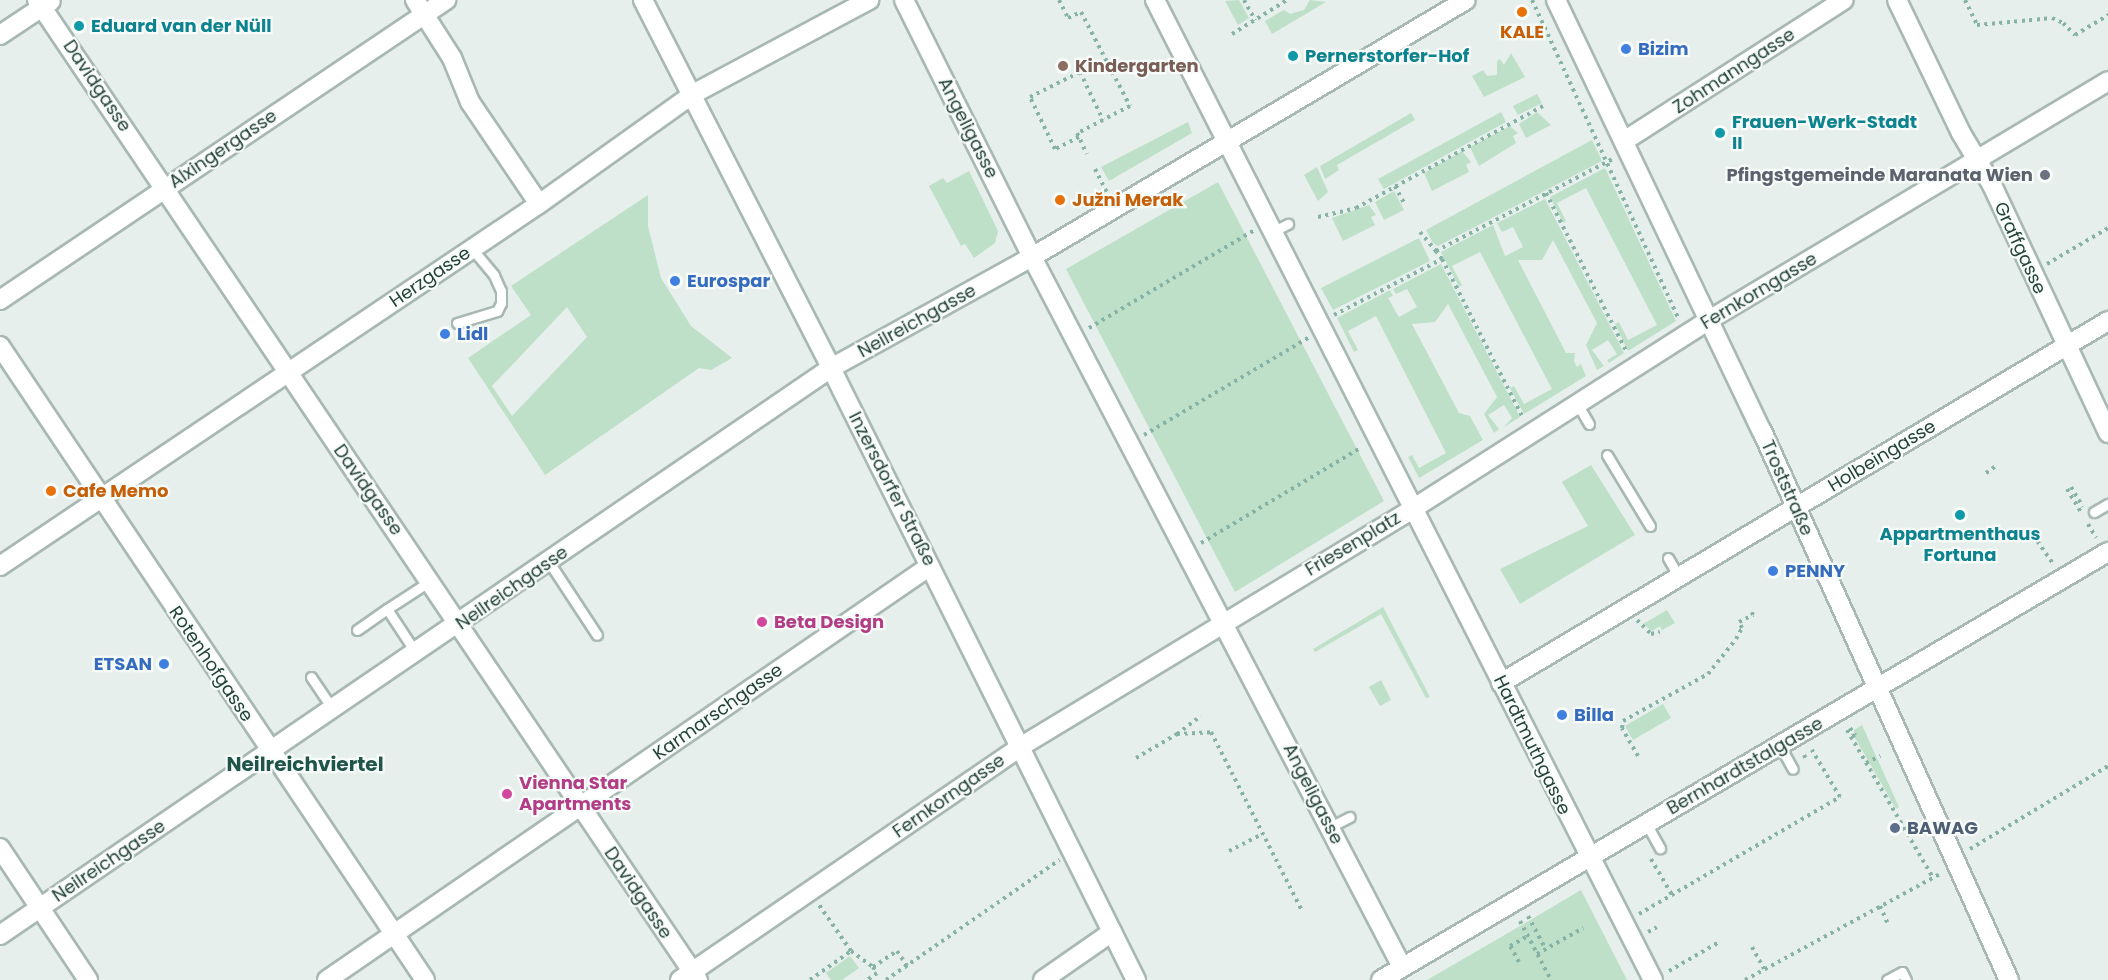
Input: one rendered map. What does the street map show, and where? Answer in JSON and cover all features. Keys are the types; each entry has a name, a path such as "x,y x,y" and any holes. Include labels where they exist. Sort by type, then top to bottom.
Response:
{"street":[{"name":"Alxingergasse","path":"0,300 166,187 420,7 446,0"},
{"name":"Inzersdorfer Straße","path":"643,0 831,368 1136,980"},
{"name":"Herzgasse","path":"0,566 539,204 693,94 869,0"},
{"name":"Angeligasse","path":"904,0 1032,257"},
{"path":"1155,0 1226,143"},
{"path":"1224,621 1032,257 1466,0"},
{"name":"Troststraße","path":"1557,0 1796,507 2009,980"},
{"name":"Zohmanngasse","path":"1624,141 1844,0"},
{"name":"Graffgasse","path":"1897,0 1977,160 2108,433"},
{"path":"0,35 44,2"},
{"name":"Davidgasse","path":"44,2 287,373 460,624 690,977"},
{"path":"420,7 452,58 470,102 539,204"},
{"name":"Fernkorngasse","path":"1414,508 1709,320 2108,81"},
{"name":"Friesenplatz","path":"1224,621 1414,508 1226,143"},
{"name":"Neilreichgasse","path":"0,935 334,711 831,368 1032,257"},
{"name":"Holbeingasse","path":"1502,683 2108,321"},
{"name":"Rotenhofgasse","path":"0,346 425,980"},
{"name":"Hardtmuthgasse","path":"1414,508 1588,857 1660,976"},
{"name":"Bernhardtstalgasse","path":"1381,980 1646,823 1878,690 2108,552"},
{"name":"Karmarschgasse","path":"327,980 930,566"},
{"name":"Angeligasse","path":"1224,621 1402,967"},
{"name":"Fernkorngasse","path":"690,977 1020,747 1224,621"},
{"path":"0,848 88,980"},
{"path":"1043,980 1112,932"}],"lane":[{"path":"1269,228 1288,224"},
{"path":"457,323 497,311 501,303 501,291 494,275 472,249"},
{"path":"1578,405 1589,424"},
{"path":"1607,455 1650,526"},
{"path":"2094,512 2108,504"},
{"path":"1668,558 1679,577"},
{"path":"549,562 597,635"},
{"path":"357,630 430,580"},
{"path":"387,609 416,654"},
{"path":"311,677 334,711"},
{"path":"1780,746 1793,770"},
{"path":"1330,827 1350,817"},
{"path":"1646,823 1660,848"},
{"path":"1887,980 1902,972 1906,980"}],"path":[{"path":"1059,0 1068,18 1081,12 1130,106 1077,133 1087,154"},
{"path":"1244,0 1255,20"},
{"path":"1232,34 1287,0"},
{"path":"1532,0 1686,336"},
{"path":"1965,0 1977,25 2000,20 2052,18 2063,22 2075,35 2108,15"},
{"path":"1079,137 1055,149 1030,98 1080,72 1103,120"},
{"path":"1318,217 1356,208 1543,106"},
{"path":"1436,251 1608,162"},
{"path":"1095,169 1115,208"},
{"path":"1395,186 1405,205"},
{"path":"1546,194 1635,369"},
{"path":"1075,337 1269,228"},
{"path":"2061,256 2108,228"},
{"path":"1420,232 1442,259 1531,434"},
{"path":"1130,443 1305,341 1332,316 1442,259"},
{"path":"1187,551 1378,438"},
{"path":"1986,473 1996,466"},
{"path":"2071,495 2069,488 2081,503"},
{"path":"2089,527 2093,533"},
{"path":"2033,535 2055,567"},
{"path":"1638,756 1622,728 1623,721 1708,674 1736,639 1742,628 1739,622 1754,615 1751,610"},
{"path":"1649,631 1651,634 1660,632"},
{"path":"1136,758 1202,716"},
{"path":"1849,729 1851,737 1933,878"},
{"path":"1177,734 1211,732 1301,909"},
{"path":"1638,914 1840,797 1812,750"},
{"path":"1804,754 1808,761"},
{"path":"1866,763 1880,756"},
{"path":"1745,980 1957,865 1972,845 2108,766"},
{"path":"1837,798 1841,806"},
{"path":"1785,828 1790,835"},
{"path":"1229,851 1263,834"},
{"path":"886,980 1072,851"},
{"path":"1649,856 1654,866 1680,898"},
{"path":"1654,866 1662,864"},
{"path":"1725,864 1729,870"},
{"path":"810,892 851,951 873,967 877,973 867,980"},
{"path":"1880,906 1889,926"},
{"path":"1528,916 1545,948"},
{"path":"1520,921 1551,980"},
{"path":"1648,932 1658,927"},
{"path":"1537,954 1583,928"},
{"path":"1519,962 1510,946 1528,936"},
{"path":"1660,976 1719,942"},
{"path":"1752,946 1764,969"},
{"path":"810,980 851,951"},
{"path":"873,967 897,951 907,966"}],"green space":[{"path":"1239,0 1249,18 1238,25 1225,1"},
{"path":"1310,0 1326,2 1272,34 1265,21 1284,10 1290,14 1304,10"},
{"path":"1511,53 1525,77 1484,97 1472,76 1483,70 1487,76 1497,75 1497,61 1500,59 1504,65"},
{"path":"1537,94 1542,103 1518,115 1513,106"},
{"path":"1501,112 1506,122 1384,189 1378,179"},
{"path":"1537,112 1551,125 1526,138 1519,124"},
{"path":"1411,113 1415,120 1337,165 1339,170 1325,179 1320,166"},
{"path":"1188,122 1192,133 1109,181 1101,167"},
{"path":"1510,126 1518,133 1513,136 1516,143 1479,166 1470,147"},
{"path":"1592,140 1602,161 1438,246 1433,243 1426,230"},
{"path":"1462,151 1471,162 1466,165 1469,172 1432,191 1424,173"},
{"path":"1317,167 1328,192 1318,201 1304,175"},
{"path":"1605,168 1676,321 1628,351 1615,324 1619,322 1628,340 1657,325 1586,188 1557,203 1566,221 1563,223 1550,197"},
{"path":"969,171 998,231 995,243 974,258 965,244 961,246 929,186 943,178 947,183"},
{"path":"1218,182 1384,501 1235,592 1066,269"},
{"path":"1394,191 1404,210 1384,220 1375,202"},
{"path":"648,195 648,226 661,278 691,326 732,358 711,370 699,368 545,475 468,358 531,315 511,286","holes":["567,307 587,337 512,416 492,386"]},
{"path":"1545,199 1624,353 1609,363 1607,360 1617,354 1608,340 1592,350 1604,366 1597,370 1586,345 1597,323 1553,240 1542,260 1518,260 1566,353 1575,353 1574,361 1577,367 1581,364 1586,376 1524,414 1510,388 1514,386 1524,404 1552,389 1480,252 1452,266 1462,285 1459,287 1441,252 1493,225 1505,256 1523,247 1513,227 1502,232 1497,223"},
{"path":"1369,205 1376,215 1371,217 1375,225 1343,241 1332,218"},
{"path":"1419,238 1430,261 1333,310 1321,288"},
{"path":"1441,264 1520,417 1504,427 1512,418 1504,405 1488,415 1499,429 1494,433 1484,414 1497,397 1448,304 1435,322 1412,324 1459,413 1470,416 1483,440 1419,478 1408,457 1412,455 1419,468 1446,453 1376,316 1348,331 1358,350 1354,352 1337,318 1390,290 1393,296 1388,298 1399,317 1417,307 1407,289 1396,294 1393,289"},
{"path":"1591,465 1635,535 1520,604 1500,569 1588,526 1562,482"},
{"path":"1383,607 1430,697 1426,698 1381,614 1315,652 1313,649"},
{"path":"1667,610 1675,623 1662,630 1660,626 1652,631 1643,624"},
{"path":"1381,680 1391,700 1380,706 1369,687"},
{"path":"1663,704 1671,718 1633,740 1625,726"},
{"path":"1862,725 1899,807 1896,809 1854,736 1854,730"},
{"path":"1581,890 1627,980 1427,980 1520,926"},
{"path":"850,956 859,968 842,980 831,980 826,973"}],"place":[{"name":"KALE","path":"1522,12"},
{"name":"Eduard van der Nüll","path":"79,26"},
{"name":"Bizim","path":"1626,49"},
{"name":"Pernerstorfer-Hof","path":"1293,56"},
{"name":"Kindergarten","path":"1063,66"},
{"name":"Frauen-Werk-Stadt II","path":"1720,133"},
{"name":"Pfingstgemeinde Maranata Wien","path":"2045,175"},
{"name":"Južni Merak","path":"1060,200"},
{"name":"Eurospar","path":"675,281"},
{"name":"Lidl","path":"445,334"},
{"name":"Cafe Memo","path":"51,491"},
{"name":"Appartmenthaus Fortuna","path":"1960,515"},
{"name":"PENNY","path":"1773,571"},
{"name":"Beta Design","path":"762,622"},
{"name":"ETSAN","path":"164,664"},
{"name":"Billa","path":"1562,715"},
{"name":"Vienna Star Apartments","path":"507,794"},
{"name":"BAWAG","path":"1895,828"}],"district":[{"name":"Neilreichviertel","path":"305,764"}]}
